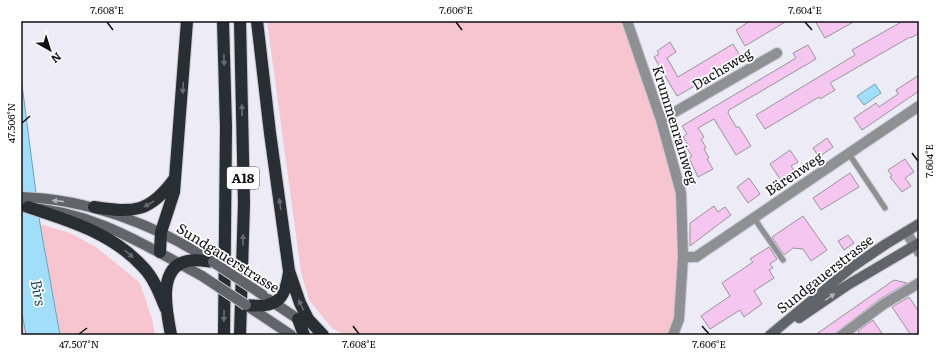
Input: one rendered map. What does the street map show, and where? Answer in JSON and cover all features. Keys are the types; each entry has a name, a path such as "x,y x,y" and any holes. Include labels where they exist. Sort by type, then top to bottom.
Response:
{"highway":[{"path":"160,252 161,232 174,192 187,21"},
{"name":"A18","path":"224,21 226,127 224,335"},
{"name":"A18","path":"240,21 244,203 240,335"},
{"path":"257,21 270,133 289,270 300,303 308,319 322,335"},
{"path":"94,208 135,211 150,204 164,193 175,177"},
{"path":"25,207 96,226 144,267 156,286 166,309"},
{"path":"171,335 166,309 166,286 170,274 181,264 187,261 206,259"},
{"path":"246,305 266,306 283,293 287,284 289,270"},
{"path":"298,319 304,335"}],"main road":[{"name":"Sundgauerstrasse","path":"21,197 66,202 94,208 161,232 206,259 266,306 291,335"},
{"name":"Sundgauerstrasse","path":"770,335 852,267 919,224"},
{"name":"Sundgauerstrasse","path":"96,226 160,252 202,276 246,305"},
{"name":"Sundgauerstrasse","path":"774,335 846,286 918,246"},
{"name":"Sundgauerstrasse","path":"266,306 298,319 322,335"}],"street":[{"name":"Krummenrainweg","path":"627,21 661,120 681,193 682,257 679,319 673,335"},
{"name":"Dachsweg","path":"661,120 777,53"},
{"name":"Bärenweg","path":"682,257 696,257 919,106"},
{"path":"906,232 918,246"},
{"path":"842,335 884,304 919,283"}],"lane":[{"path":"849,154 885,208"},
{"path":"754,218 783,260"}],"shaded area":[{"path":"267,21 627,21 681,193 683,257 673,335 344,335 331,327 309,300 301,272"},
{"path":"40,224 70,233 96,247 140,283 152,319 155,335 60,335"},
{"path":"21,308 26,335 21,335"}],"water":[{"name":"Birs","path":"21,77 40,224 60,335 26,335 21,308"},
{"path":"875,84 881,93 864,105 857,96"}],"building":[{"path":"750,21 787,21 745,46 736,30"},
{"path":"815,21 855,21 825,38"},
{"path":"903,21 919,21 919,33 830,83 835,90 820,99 819,97 765,129 756,115 855,55 852,50"},
{"path":"670,42 676,52 667,58 678,77 733,44 742,59 677,96 654,57 659,54 657,51"},
{"path":"808,45 816,59 729,110 728,113 736,127 739,127 751,146 736,155 714,119 698,128 704,137 701,139 709,158 707,159 713,169 698,177 689,158 692,156 686,147 689,146 683,137 687,134 682,126 796,58 793,53"},
{"path":"919,75 919,91 862,130 854,118 876,103 879,107 898,94 896,90"},
{"path":"827,138 833,147 819,157 813,148"},
{"path":"790,150 798,162 791,166 796,173 782,182 770,164"},
{"path":"905,159 914,172 905,178 911,186 902,192 890,177 892,176 888,170"},
{"path":"850,173 859,187 821,210 813,198"},
{"path":"749,178 760,194 748,203 737,187"},
{"path":"714,206 718,212 725,207 731,215 690,246 690,223"},
{"path":"803,216 827,250 811,261 803,249 793,248 784,255 772,237"},
{"path":"848,235 854,243 844,250 838,241"},
{"path":"769,247 777,259 770,264 773,268 769,270 774,278 754,291 762,304 744,317 740,310 710,329 701,316 730,296 722,283 753,262 750,259"},
{"path":"894,280 907,283 880,299 833,335 815,335"},
{"path":"909,297 919,312 919,335 911,335 892,307"},
{"path":"873,320 883,335 860,335 858,331"}]}
